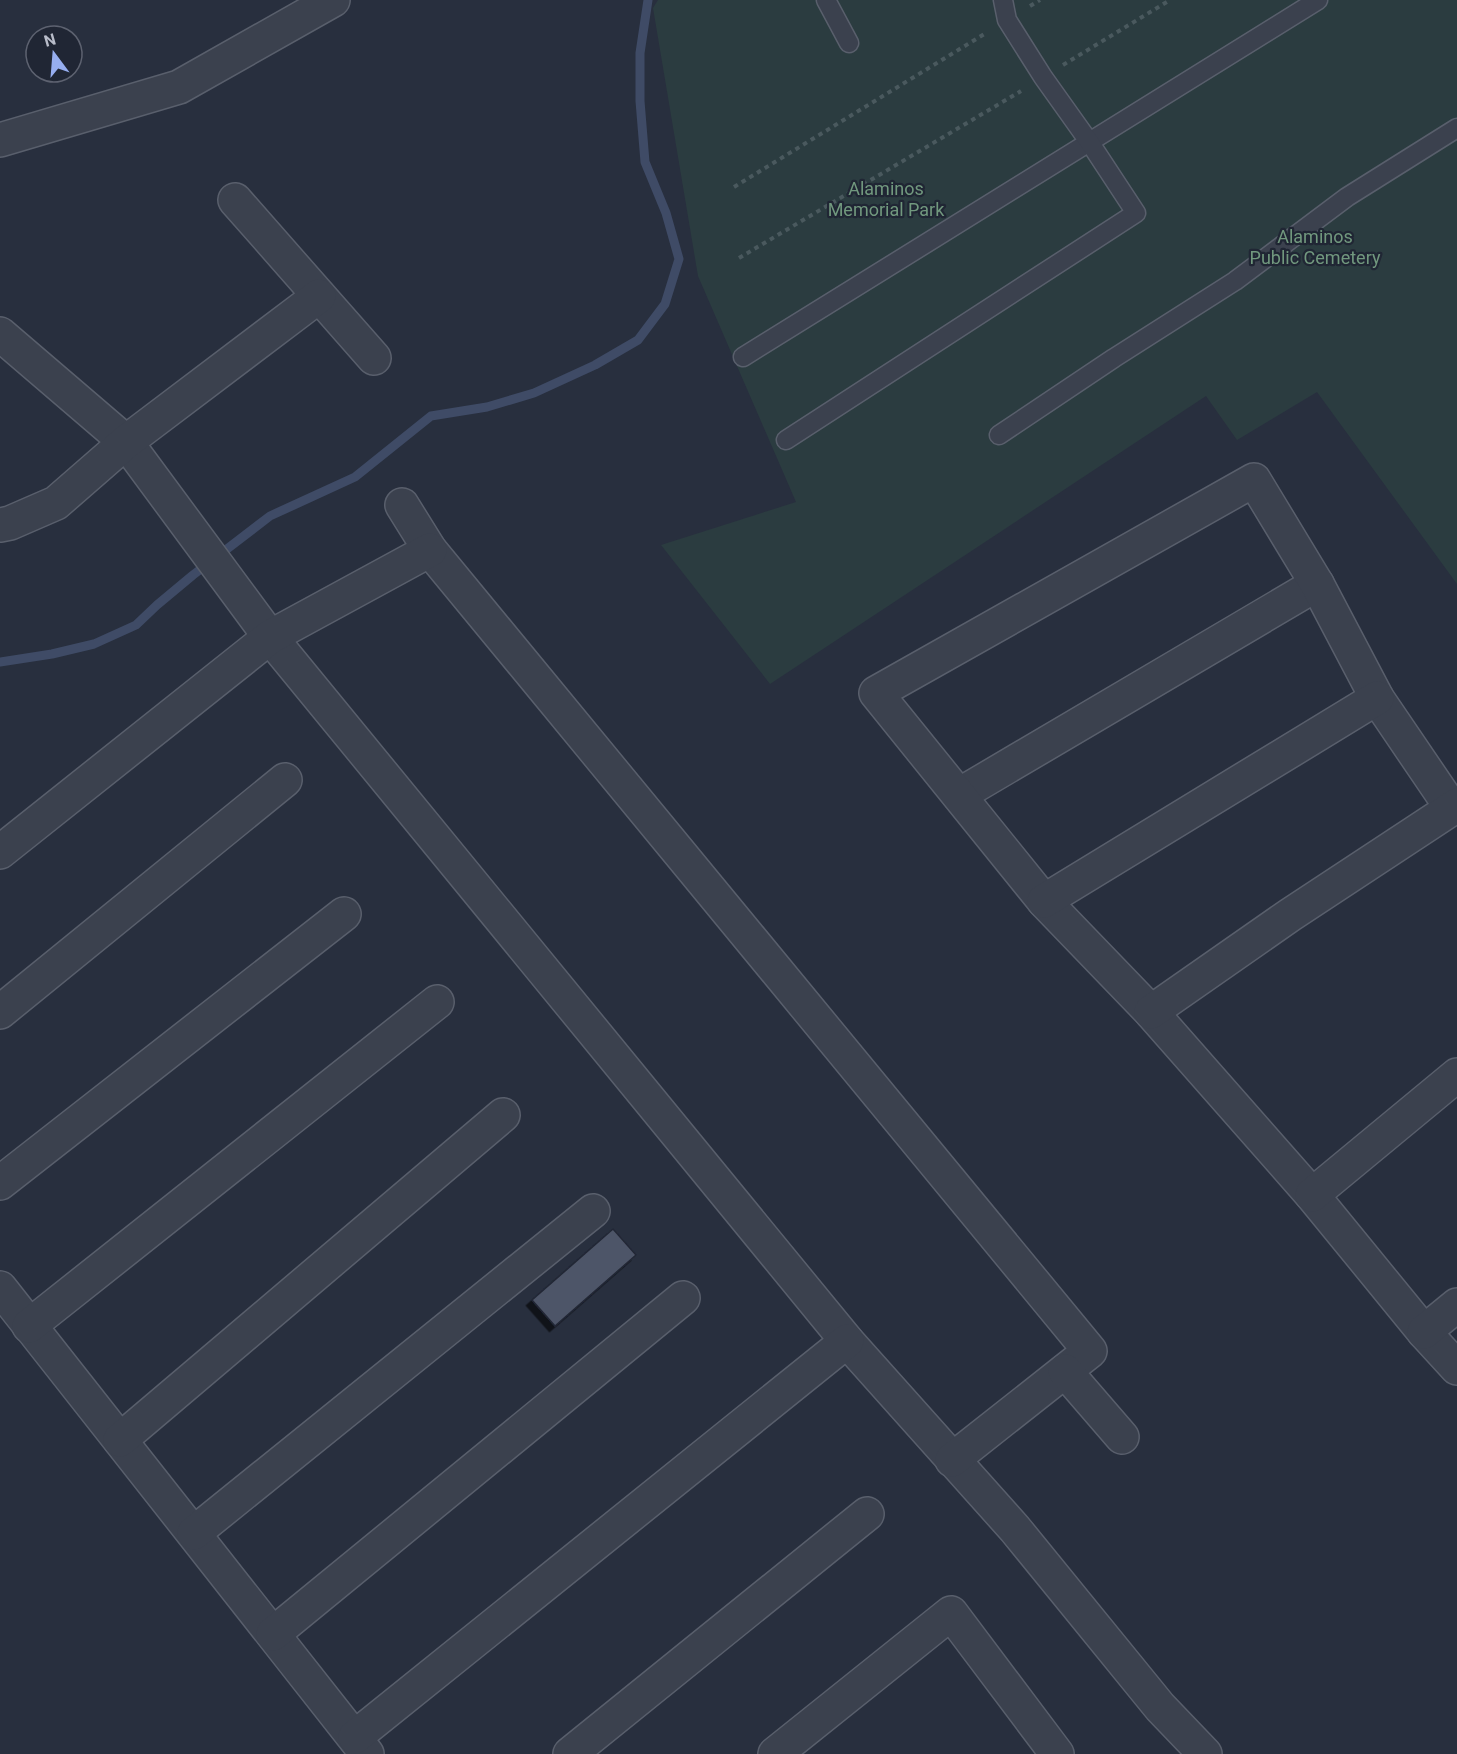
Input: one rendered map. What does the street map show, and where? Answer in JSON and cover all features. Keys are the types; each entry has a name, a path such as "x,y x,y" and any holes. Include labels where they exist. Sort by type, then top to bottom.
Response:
{"street":[{"path":"0,140 179,87 333,0"},
{"path":"235,200 374,358"},
{"path":"0,525 56,503 126,441 319,296"},
{"path":"0,334 126,441 270,637 847,1341 1015,1529 1160,1707 1205,1754"},
{"path":"1151,1012 1290,915 1454,806 1377,698 1317,584 1254,480 876,693 1044,901 1151,1012 1312,1195 1424,1332 1457,1368"},
{"path":"402,505 430,550 1090,1351 952,1460"},
{"path":"0,852 270,637 430,550"},
{"path":"959,795 1317,584"},
{"path":"1044,901 1377,698"},
{"path":"0,1012 285,780"},
{"path":"0,1183 344,915"},
{"path":"29,1326 436,1002"},
{"path":"1312,1195 1457,1075"},
{"path":"120,1440 503,1115"},
{"path":"194,1533 593,1211"},
{"path":"0,1288 361,1746 847,1341"},
{"path":"273,1634 682,1298"},
{"path":"1424,1332 1457,1305"},
{"path":"1065,1371 1122,1437"},
{"path":"570,1754 867,1514"},
{"path":"775,1754 951,1613 1057,1754"}],"lane":[{"path":"826,0 849,43"},
{"path":"786,440 1136,213 1090,143 1043,78 1007,20 1003,0"},
{"path":"743,357 1318,0"},
{"path":"999,435 1235,281 1347,197 1457,128"}],"path":[{"path":"734,187 1040,0"},
{"path":"739,258 1170,0"}],"green space":[{"path":"658,0 1457,0 1457,584 1317,392 1237,440 1206,396 770,684 661,545 796,502 698,276 653,8"}],"building":[{"path":"613,1229 636,1255 555,1326 532,1300"}],"waterway":[{"path":"0,662 52,654 94,644 136,625 193,575 270,516 355,477 431,416 487,407 534,393 595,365 638,340 665,304 679,259 666,213 645,162 640,101 640,53 648,0"}],"park label":[{"name":"Alaminos Memorial Park","path":"886,198"},
{"name":"Alaminos Public Cemetery","path":"1315,246"}]}
